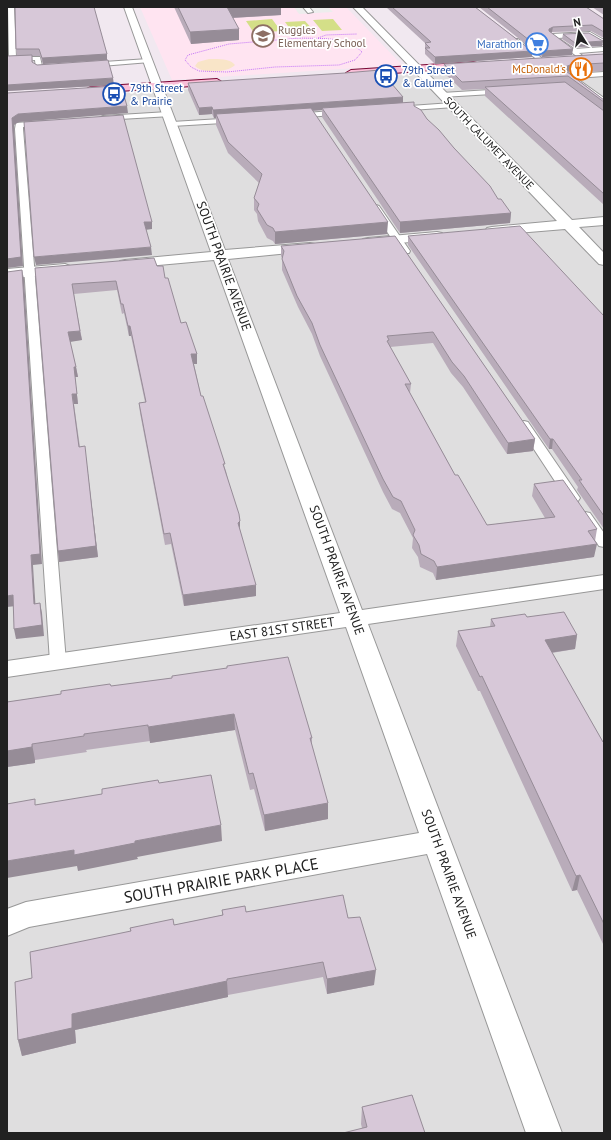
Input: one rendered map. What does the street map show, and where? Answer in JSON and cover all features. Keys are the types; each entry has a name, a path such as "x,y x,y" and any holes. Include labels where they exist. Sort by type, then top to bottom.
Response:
{"main road":[{"path":"569,55 582,58 604,57"},
{"path":"527,62 546,61"},
{"path":"343,74 481,65"},
{"path":"79,91 231,81"}],"street":[{"name":"SOUTH PRAIRIE AVENUE","path":"128,7 544,1133"},
{"name":"SOUTH CALUMET AVENUE","path":"357,7 604,261"},
{"path":"480,232 604,221"},
{"path":"358,243 450,234"},
{"path":"109,265 327,246"},
{"path":"7,274 77,268"},
{"name":"EAST 81ST STREET","path":"7,669 604,582"},
{"name":"SOUTH PRAIRIE PARK PLACE","path":"7,923 34,914 437,841"}],"lane":[{"path":"11,7 10,60 38,58 38,68 60,67"},
{"path":"604,34 552,36 569,55 604,49"},
{"path":"592,35 604,43"},
{"path":"511,36 546,61"},
{"path":"82,65 148,61"},
{"path":"596,74 604,80"},
{"path":"604,74 569,76 604,102"},
{"path":"442,95 514,90"},
{"path":"384,110 452,105"},
{"path":"291,116 353,112"},
{"path":"314,114 322,127"},
{"path":"97,119 246,119"},
{"path":"50,122 19,124 16,129 30,272 58,662"},
{"path":"370,198 412,262"},
{"path":"519,419 604,543"}],"path":[{"path":"315,39 345,42 359,48 362,52 361,56 350,62 338,65 280,67 218,73 197,70 191,67 185,60 188,55 229,45 281,39 315,39 326,36 357,34"}],"shaded area":[{"name":"Ruggles Elementary School","path":"140,7 346,7 402,65 172,80"},
{"path":"294,7 328,7 333,12 299,14"},
{"path":"209,59 227,60 235,65 226,70 215,72 199,69 195,66 198,62"},
{"path":"604,62 604,1133 7,1133 7,101"}],"green space":[{"path":"272,19 281,31 254,33 246,21"},
{"path":"333,19 342,30 322,31 313,20"},
{"path":"305,21 315,32 293,33 285,22"}],"building":[{"path":"15,7 94,7 107,54 42,58 39,49 16,49"},
{"path":"178,7 227,7 239,29 190,32"},
{"path":"392,7 475,7 532,51 435,57 425,48 430,48 425,43 431,42"},
{"path":"487,7 586,7 604,19 604,32 592,25 553,27 549,29 549,31 573,49 543,51"},
{"path":"589,33 603,41 575,43 563,34"},
{"path":"604,54 604,63 570,65 562,68 604,100 604,102 568,76 462,82 444,64"},
{"path":"32,55 32,62 37,65 108,60 113,78 7,85 7,56"},
{"path":"380,70 403,97 213,110 212,107 199,108 188,83 345,73"},
{"path":"565,82 604,111 604,194 485,87"},
{"path":"115,86 115,88 122,89 127,106 18,114 12,118 21,257 7,259 7,93"},
{"path":"414,102 414,106 421,110 427,119 439,130 490,186 498,199 501,199 511,213 400,222 322,108"},
{"path":"311,108 388,222 275,232 273,228 267,225 257,209 259,204 254,198 262,174 228,142 216,114"},
{"path":"123,115 152,222 144,222 151,247 34,257 24,122"},
{"path":"520,226 604,316 604,516 579,480 582,480 553,439 550,439 408,236"},
{"path":"395,236 535,439 508,443 433,332 387,336 389,340 387,341 411,384 405,384 455,475 458,475 487,525 555,517 534,484 563,480 597,529 588,531 597,544 437,567 434,561 421,554 419,545 413,535 415,530 401,501 393,497 383,479 320,345 312,323 297,296 282,259 284,251 281,246"},
{"path":"154,258 157,266 163,266 165,278 168,278 181,323 186,322 197,354 191,354 201,396 203,396 225,464 223,464 239,514 240,521 238,523 256,585 183,595 170,533 164,534 139,403 146,402 130,326 128,326 123,304 121,304 116,281 72,284 80,331 68,332 76,367 74,367 77,394 72,394 79,447 85,446 96,546 58,551 35,268"},
{"path":"22,270 40,554 31,555 34,604 40,603 42,625 14,629 13,595 7,596 7,272"},
{"path":"564,612 577,635 545,640 604,742 604,924 580,875 576,876 482,676 480,677 458,631 495,626 491,619 525,614 527,617"},
{"path":"288,657 312,738 310,738 328,803 264,815 253,773 249,774 234,714 148,727 148,725 84,734 84,736 32,744 32,747 7,751 7,702 61,694 61,691 110,684 111,686 172,678 172,676 227,668 227,666"},
{"path":"211,775 221,825 135,841 135,843 74,855 74,850 7,861 7,804 35,799 35,805 102,794 102,789 158,780 159,783"},
{"path":"343,895 348,918 360,917 376,970 327,979 323,962 227,979 227,981 72,1014 72,1028 18,1040 15,982 32,978 30,952 131,931 130,928 173,919 174,925 223,915 222,910 245,906 246,912"},
{"path":"412,1095 425,1133 343,1133 367,1127 362,1107"}],"place":[{"name":"Ruggles Elementary School","path":"263,36"},
{"name":"Marathon","path":"537,44"},
{"name":"McDonald's","path":"581,69"},
{"name":"79th Street & Calumet","path":"386,76"},
{"name":"79th Street & Prairie","path":"114,94"}]}
